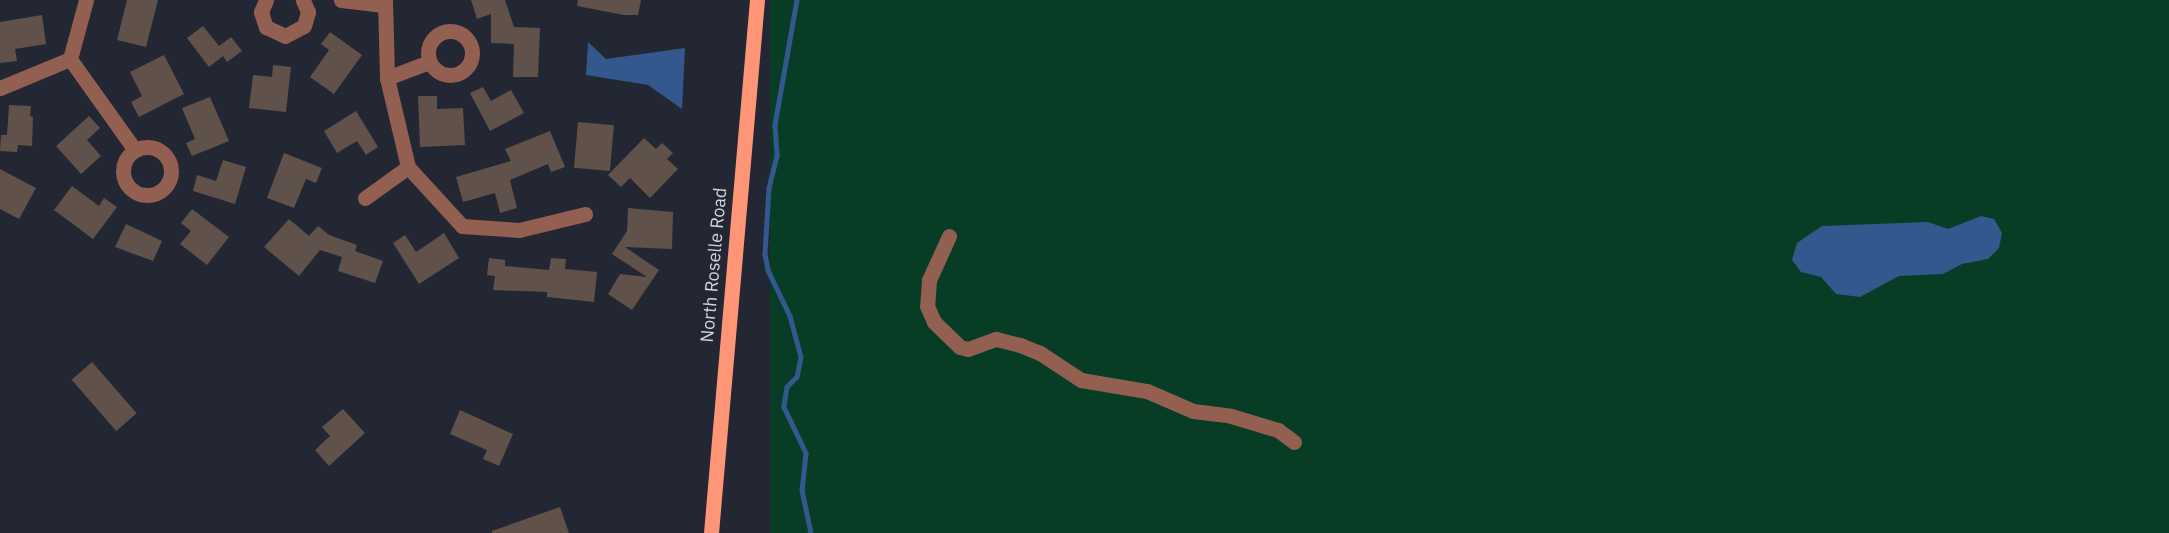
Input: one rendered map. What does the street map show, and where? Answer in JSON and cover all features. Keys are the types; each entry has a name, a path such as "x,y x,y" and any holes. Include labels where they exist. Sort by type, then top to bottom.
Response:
{"main road":[{"name":"North Roselle Road","path":"711,533 757,0"}],"street":[{"path":"70,60 86,0"},
{"path":"266,0 261,12 266,27 285,36 304,26 308,12 303,0"},
{"path":"341,0 384,3 387,78 408,167 462,226 519,230 585,214"},
{"path":"0,88 70,60"},
{"path":"70,60 135,150"},
{"path":"387,78 429,62"},
{"path":"365,198 408,167"},
{"path":"949,236 929,280 927,306 934,322 960,347 968,349 996,339 1020,345 1040,353 1081,380 1147,391 1193,411 1231,416 1273,429 1294,442"}],"green space":[{"path":"770,0 2169,0 2169,533 770,533"}],"water":[{"path":"588,42 606,59 685,48 682,109 648,85 586,75"},
{"path":"1981,216 1994,219 2002,233 1999,248 1988,259 1962,264 1943,274 1899,276 1860,297 1836,294 1821,277 1801,272 1792,260 1797,243 1822,226 1928,222 1948,229"}],"building":[{"path":"127,0 158,0 146,47 117,40"},
{"path":"471,0 505,0 514,27 540,28 538,77 513,77 514,44 491,43 491,14 477,19"},
{"path":"578,0 641,0 638,15 624,15 577,6"},
{"path":"42,15 46,44 15,49 17,61 0,63 0,22"},
{"path":"203,26 219,46 231,37 242,51 227,62 223,56 209,67 187,38"},
{"path":"330,32 362,55 334,94 310,77 329,50 321,44"},
{"path":"164,55 184,94 139,117 131,102 142,96 130,72"},
{"path":"273,65 291,67 286,112 249,108 253,75 272,77"},
{"path":"483,87 491,101 511,90 524,113 490,131 470,93"},
{"path":"418,96 437,96 437,109 463,108 465,145 420,147"},
{"path":"210,97 229,141 192,156 186,143 195,139 182,108"},
{"path":"9,105 31,106 30,116 33,117 32,146 18,145 17,152 0,151 1,135 7,135"},
{"path":"356,111 378,147 366,155 357,141 337,153 324,131"},
{"path":"89,116 100,128 87,140 101,156 81,174 56,146"},
{"path":"578,122 614,125 610,171 574,168"},
{"path":"550,131 565,167 551,172 548,164 510,180 517,208 500,213 495,193 463,202 456,177 511,161 505,149"},
{"path":"644,138 656,149 662,143 673,153 667,159 678,169 650,198 630,178 621,187 608,175"},
{"path":"284,153 322,168 316,183 306,179 294,208 267,198"},
{"path":"223,160 246,167 235,204 193,191 197,175 216,181"},
{"path":"0,169 36,188 19,219 0,209"},
{"path":"72,186 99,206 104,198 117,207 93,239 54,210"},
{"path":"628,208 673,212 672,249 625,247 659,270 632,310 608,294 620,274 647,277 612,254 627,231"},
{"path":"192,209 229,237 207,265 180,244 191,231 181,223"},
{"path":"289,219 309,236 318,226 329,235 357,245 355,251 383,261 375,283 338,271 342,257 320,250 299,276 264,247"},
{"path":"126,224 162,241 153,261 115,247"},
{"path":"444,233 459,258 419,284 393,243 405,235 416,252"},
{"path":"489,258 505,260 505,266 549,270 551,258 566,259 565,269 597,272 594,302 547,297 547,292 493,290 495,276 487,275"},
{"path":"92,362 137,413 116,431 72,380"},
{"path":"343,409 365,433 329,466 315,450 330,436 322,427"},
{"path":"460,410 513,434 499,466 483,459 487,450 450,434"},
{"path":"560,507 569,533 492,533 492,531"}],"waterway":[{"path":"797,0 775,125 777,156 769,188 765,254 768,270 790,316 801,357 797,377 787,387 784,407 806,453 802,490 811,533"}]}
